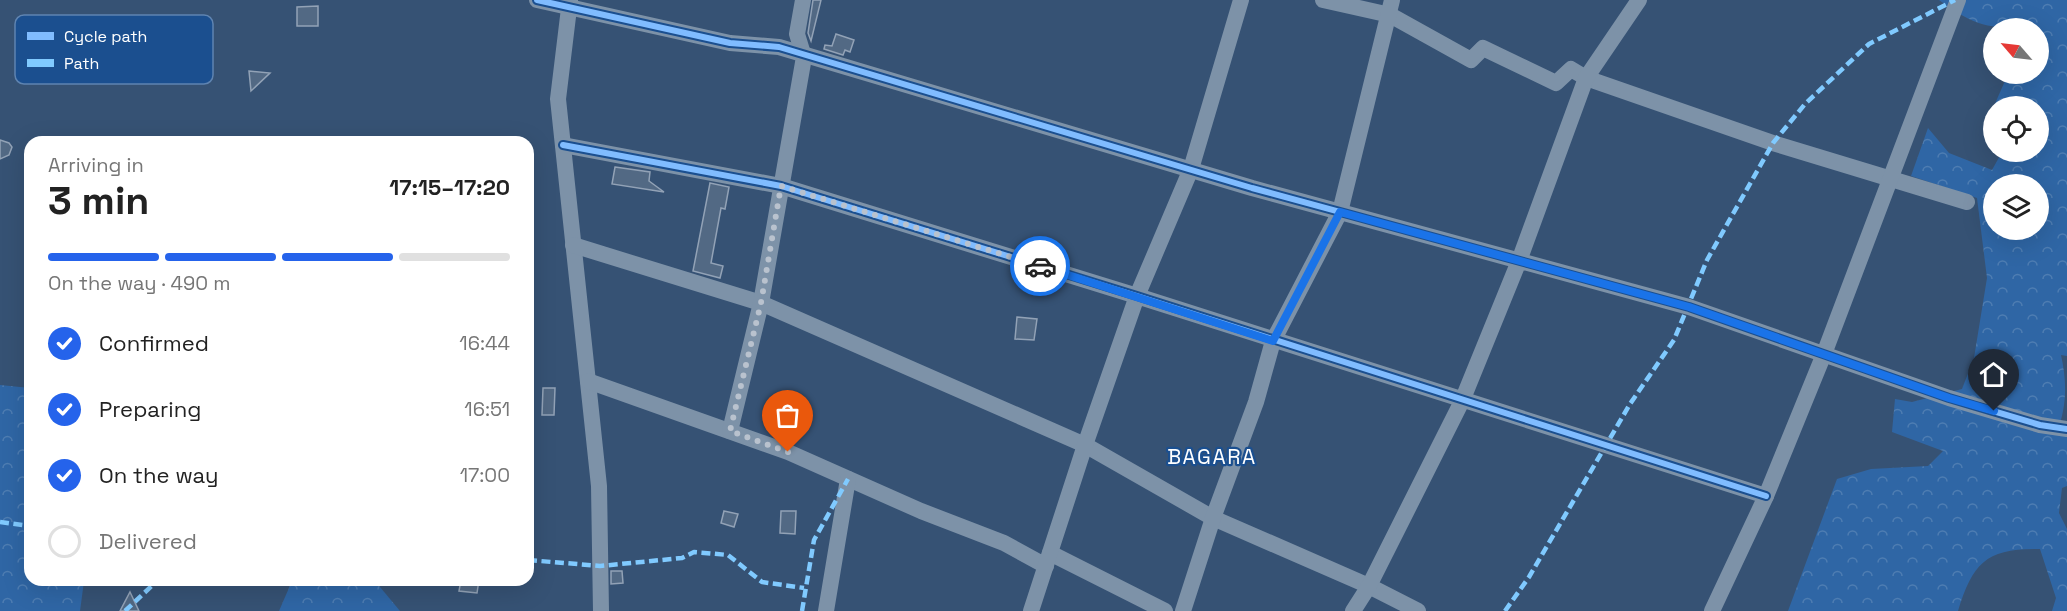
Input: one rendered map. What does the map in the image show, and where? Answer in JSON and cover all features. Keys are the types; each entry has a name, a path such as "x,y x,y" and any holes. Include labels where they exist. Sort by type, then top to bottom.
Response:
{"street":[{"path":"537,0 569,3 730,43 779,47 804,57 1025,118 1340,212 1689,307 1949,398 2040,425 2067,429"},
{"path":"730,431 761,303 804,57 797,34 803,0"},
{"path":"1031,611 1085,444 1137,296 1191,169 1241,0"},
{"path":"1323,0 1391,8 1471,60 1483,48 1556,83 1571,69 1586,78 1773,143 1967,202"},
{"path":"1353,611 1369,586 1462,401 1520,261 1586,78 1639,0"},
{"path":"1712,611 1766,496 1824,354 1958,0"},
{"path":"569,3 558,99 599,486 601,611"},
{"path":"1183,611 1213,518 1256,402 1273,341 1340,212 1391,8"},
{"path":"563,145 781,186 1137,296 1766,496"},
{"path":"573,245 761,303 1085,444 1213,518 1369,586 1418,611"},
{"path":"588,381 788,452 1004,543 1048,559 1166,611"},
{"path":"826,611 849,479"}],"green space":[{"path":"1939,0 2067,0 2067,356 2061,355 2065,394 2063,413 2057,432 2067,432 2067,486 2062,488 2059,513 2067,529 2067,611 2052,611 2056,598 2040,549 2022,549 2007,551 1985,561 1970,580 1958,611 1788,611 1837,479 1871,469 1928,466 1943,451 1892,432 1895,399 1912,402 1962,389 1974,358 1987,278 1977,198 1911,176 1928,128 1949,153 1992,170 1996,162 2049,162 2049,96 1998,96 2004,84 2049,84 2049,18 1983,18 1983,24 1964,17"},
{"path":"0,385 24,387 24,586 83,586 80,611 0,611"},
{"path":"290,586 379,586 400,611 279,611"}],"building":[{"path":"813,0 821,0 811,41 808,33"},
{"path":"318,6 318,26 297,26 297,7"},
{"path":"836,34 854,40 850,52 845,50 843,55 824,49 825,45 832,46"},
{"path":"249,71 270,73 251,91"},
{"path":"0,140 9,143 12,147 9,155 0,159"},
{"path":"615,167 650,172 649,181 664,192 612,184"},
{"path":"710,183 729,187 725,209 721,208 711,263 723,266 720,278 693,271"},
{"path":"1017,317 1037,319 1034,340 1015,339"},
{"path":"543,388 555,388 554,415 542,415"},
{"path":"724,511 738,514 734,527 721,523"},
{"path":"781,511 796,511 795,534 780,533"},
{"path":"611,571 622,571 623,583 611,584"},
{"path":"460,586 478,586 477,593 459,591"},
{"path":"130,592 139,611 120,611"}],"marked path":[{"path":"1505,611 1529,577 1630,404 1674,340 1707,260 1773,143 1805,104 1869,44 1955,0"},
{"path":"802,611 814,540 848,479"},
{"path":"0,522 24,525"},
{"path":"534,560 600,566 682,558 694,552 728,555 762,582 804,588"},
{"path":"125,611 152,586"}],"cycle path":[{"path":"537,0 730,43 779,47 1252,188 1689,307 1949,398 2040,425 2067,429"},
{"path":"563,145 781,186 1137,296 1766,496"}],"way so far":[{"path":"788,452 730,431 761,303 781,186 1040,266"}],"district":[{"name":"BAGARA","path":"1212,457"}],"route":[{"path":"1040,266 1273,341 1340,212 1689,307 1949,398 1994,411"}]}
